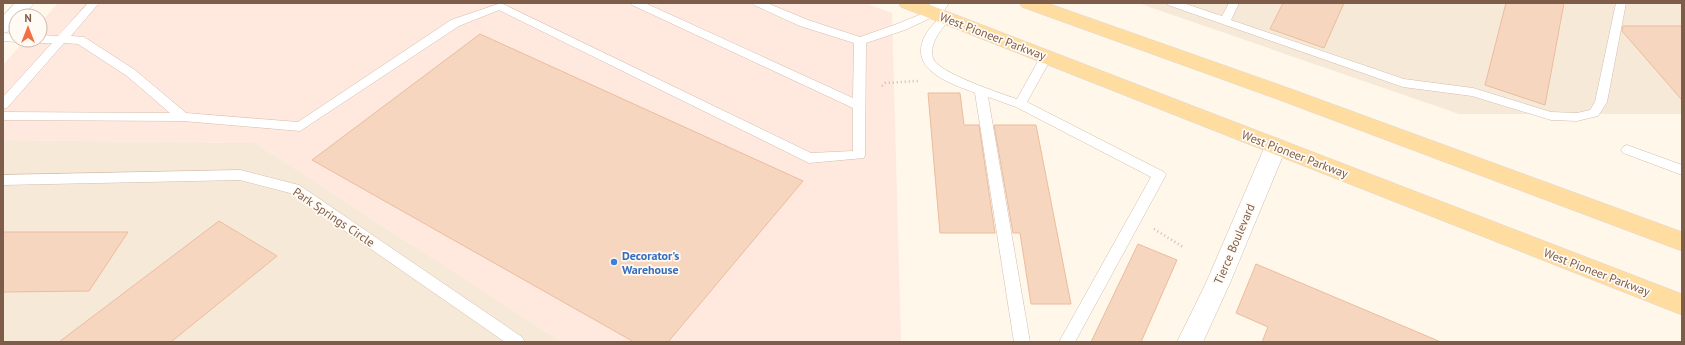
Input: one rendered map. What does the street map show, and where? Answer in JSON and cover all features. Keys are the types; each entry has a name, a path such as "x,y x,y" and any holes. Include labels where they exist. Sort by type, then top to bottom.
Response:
{"main road":[{"name":"West Pioneer Parkway","path":"908,3 939,11 1046,57 1682,305"},
{"path":"1029,3 1284,94 1682,242"}],"street":[{"path":"3,27 25,3"},
{"name":"Tierce Boulevard","path":"1190,342 1218,283 1276,146"}],"lane":[{"path":"3,105 94,3"},
{"path":"636,3 859,106"},
{"path":"758,3 804,23 860,41 901,27 939,11"},
{"path":"1172,3 1403,83 1473,92 1551,116 1577,117 1594,113 1601,102 1621,3"},
{"path":"1225,21 1234,3"},
{"path":"3,116 183,117 300,127 455,23 498,4 810,158 859,155 860,41"},
{"path":"939,11 929,40 927,53 929,62 942,73 981,90 1020,104 1159,175 1067,342"},
{"path":"48,39 80,40 131,73 183,117"},
{"path":"1020,104 1046,57"},
{"path":"981,90 1022,342"},
{"path":"1627,150 1682,170"},
{"name":"Park Springs Circle","path":"3,180 240,175 294,189 517,342"}],"path":[{"path":"859,106 886,83 956,79"},
{"path":"1136,218 1183,246"}],"shaded area":[{"path":"58,3 865,3 892,13 901,342 562,342 255,143 3,140 3,65 18,48 48,48 48,14"},
{"path":"1138,3 1682,3 1682,114 1459,114"},
{"path":"3,140 255,143 562,342 3,342"}],"building":[{"path":"1283,3 1344,3 1324,48 1270,29"},
{"path":"1506,3 1564,3 1545,105 1485,85"},
{"path":"1623,26 1682,26 1682,100 1622,31"},
{"name":"Decorator's Warehouse","path":"480,34 803,181 668,342 634,342 312,160"},
{"path":"928,93 960,93 964,125 979,125 995,233 940,233"},
{"path":"994,125 1036,125 1071,304 1031,304 1020,233 1013,233"},
{"path":"219,221 277,256 171,342 59,342"},
{"path":"3,232 128,232 89,291 3,292"},
{"path":"1138,244 1177,260 1141,342 1091,342"},
{"path":"1256,264 1441,342 1262,342 1268,327 1236,313"}],"place":[{"name":"Decorator's Warehouse","path":"614,262"}]}
